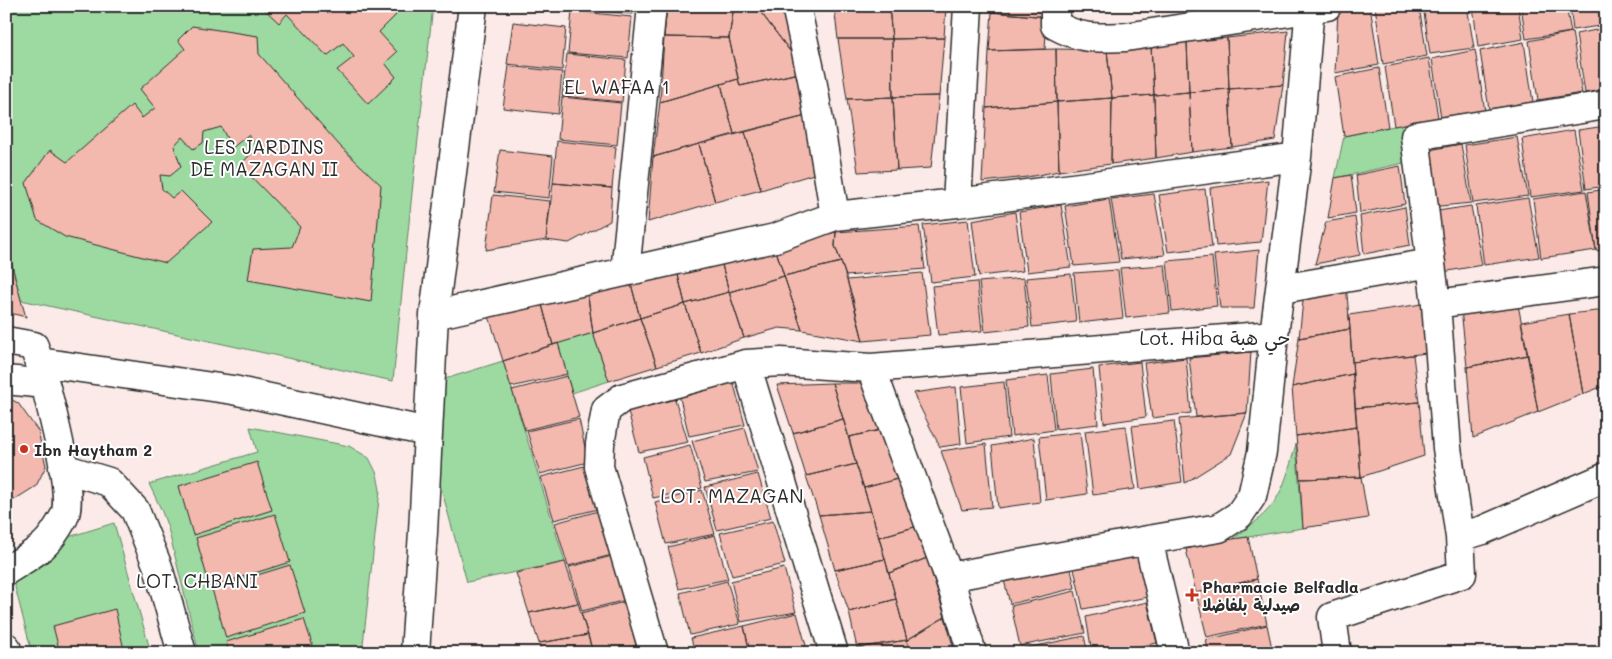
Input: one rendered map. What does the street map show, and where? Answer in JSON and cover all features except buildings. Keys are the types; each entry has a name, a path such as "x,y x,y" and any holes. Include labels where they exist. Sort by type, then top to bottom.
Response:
{"street":[{"path":"415,653 434,315 474,6"},
{"path":"625,272 652,6"},
{"path":"796,6 812,79 835,216"},
{"path":"957,203 968,6"},
{"path":"949,577 1219,528 1239,515 1252,496 1262,452 1274,335 1316,7 1126,37 1093,38 1070,33 1054,25 1055,6"},
{"path":"1338,653 1332,617 1462,574 1460,537 1447,448 1436,304 1415,136 1606,105"},
{"path":"434,315 775,238 835,216 1096,186 1298,157"},
{"path":"1281,289 1431,263"},
{"path":"1436,304 1494,298 1606,281"},
{"path":"654,653 599,467 600,444 606,410 622,398 746,364 781,362 871,368 1274,335"},
{"path":"6,341 34,346 64,468 67,491 65,516 45,544 6,571"},
{"path":"746,364 834,653"},
{"path":"871,368 949,577 972,653"},
{"path":"6,380 42,373 233,390 428,432"},
{"path":"64,468 109,482 135,510 158,567 182,653"},
{"path":"1460,537 1482,530 1606,478"},
{"path":"1148,540 1175,653"},
{"path":"6,647 8,653"}],"green space":[{"path":"6,6 433,6 393,381 21,300 6,243"},
{"path":"1409,123 1413,161 1335,178 1344,136"},
{"path":"593,333 609,381 572,393 558,343"},
{"path":"503,361 565,562 467,582 440,484 445,379"},
{"path":"250,427 349,446 369,458 377,474 380,490 362,653 199,653 168,528 149,484 257,452"},
{"path":"1296,444 1303,528 1233,539 1258,520 1274,503 1284,484"},
{"path":"114,523 151,653 32,653 13,579 62,539"}],"place":[{"name":"Ibn Haytham 2","path":"24,449"},
{"name":"Pharmacie Belfadla صيدلية بلفاضلا","path":"1192,595"}],"district":[{"name":"EL WAFAA 1","path":"617,86"},
{"name":"LES JARDINS DE MAZAGAN II","path":"264,157"},
{"name":"Lot. Hiba حي هبة","path":"1215,337"},
{"name":"LOT. MAZAGAN","path":"732,495"},
{"name":"LOT. CHBANI","path":"197,580"}]}
